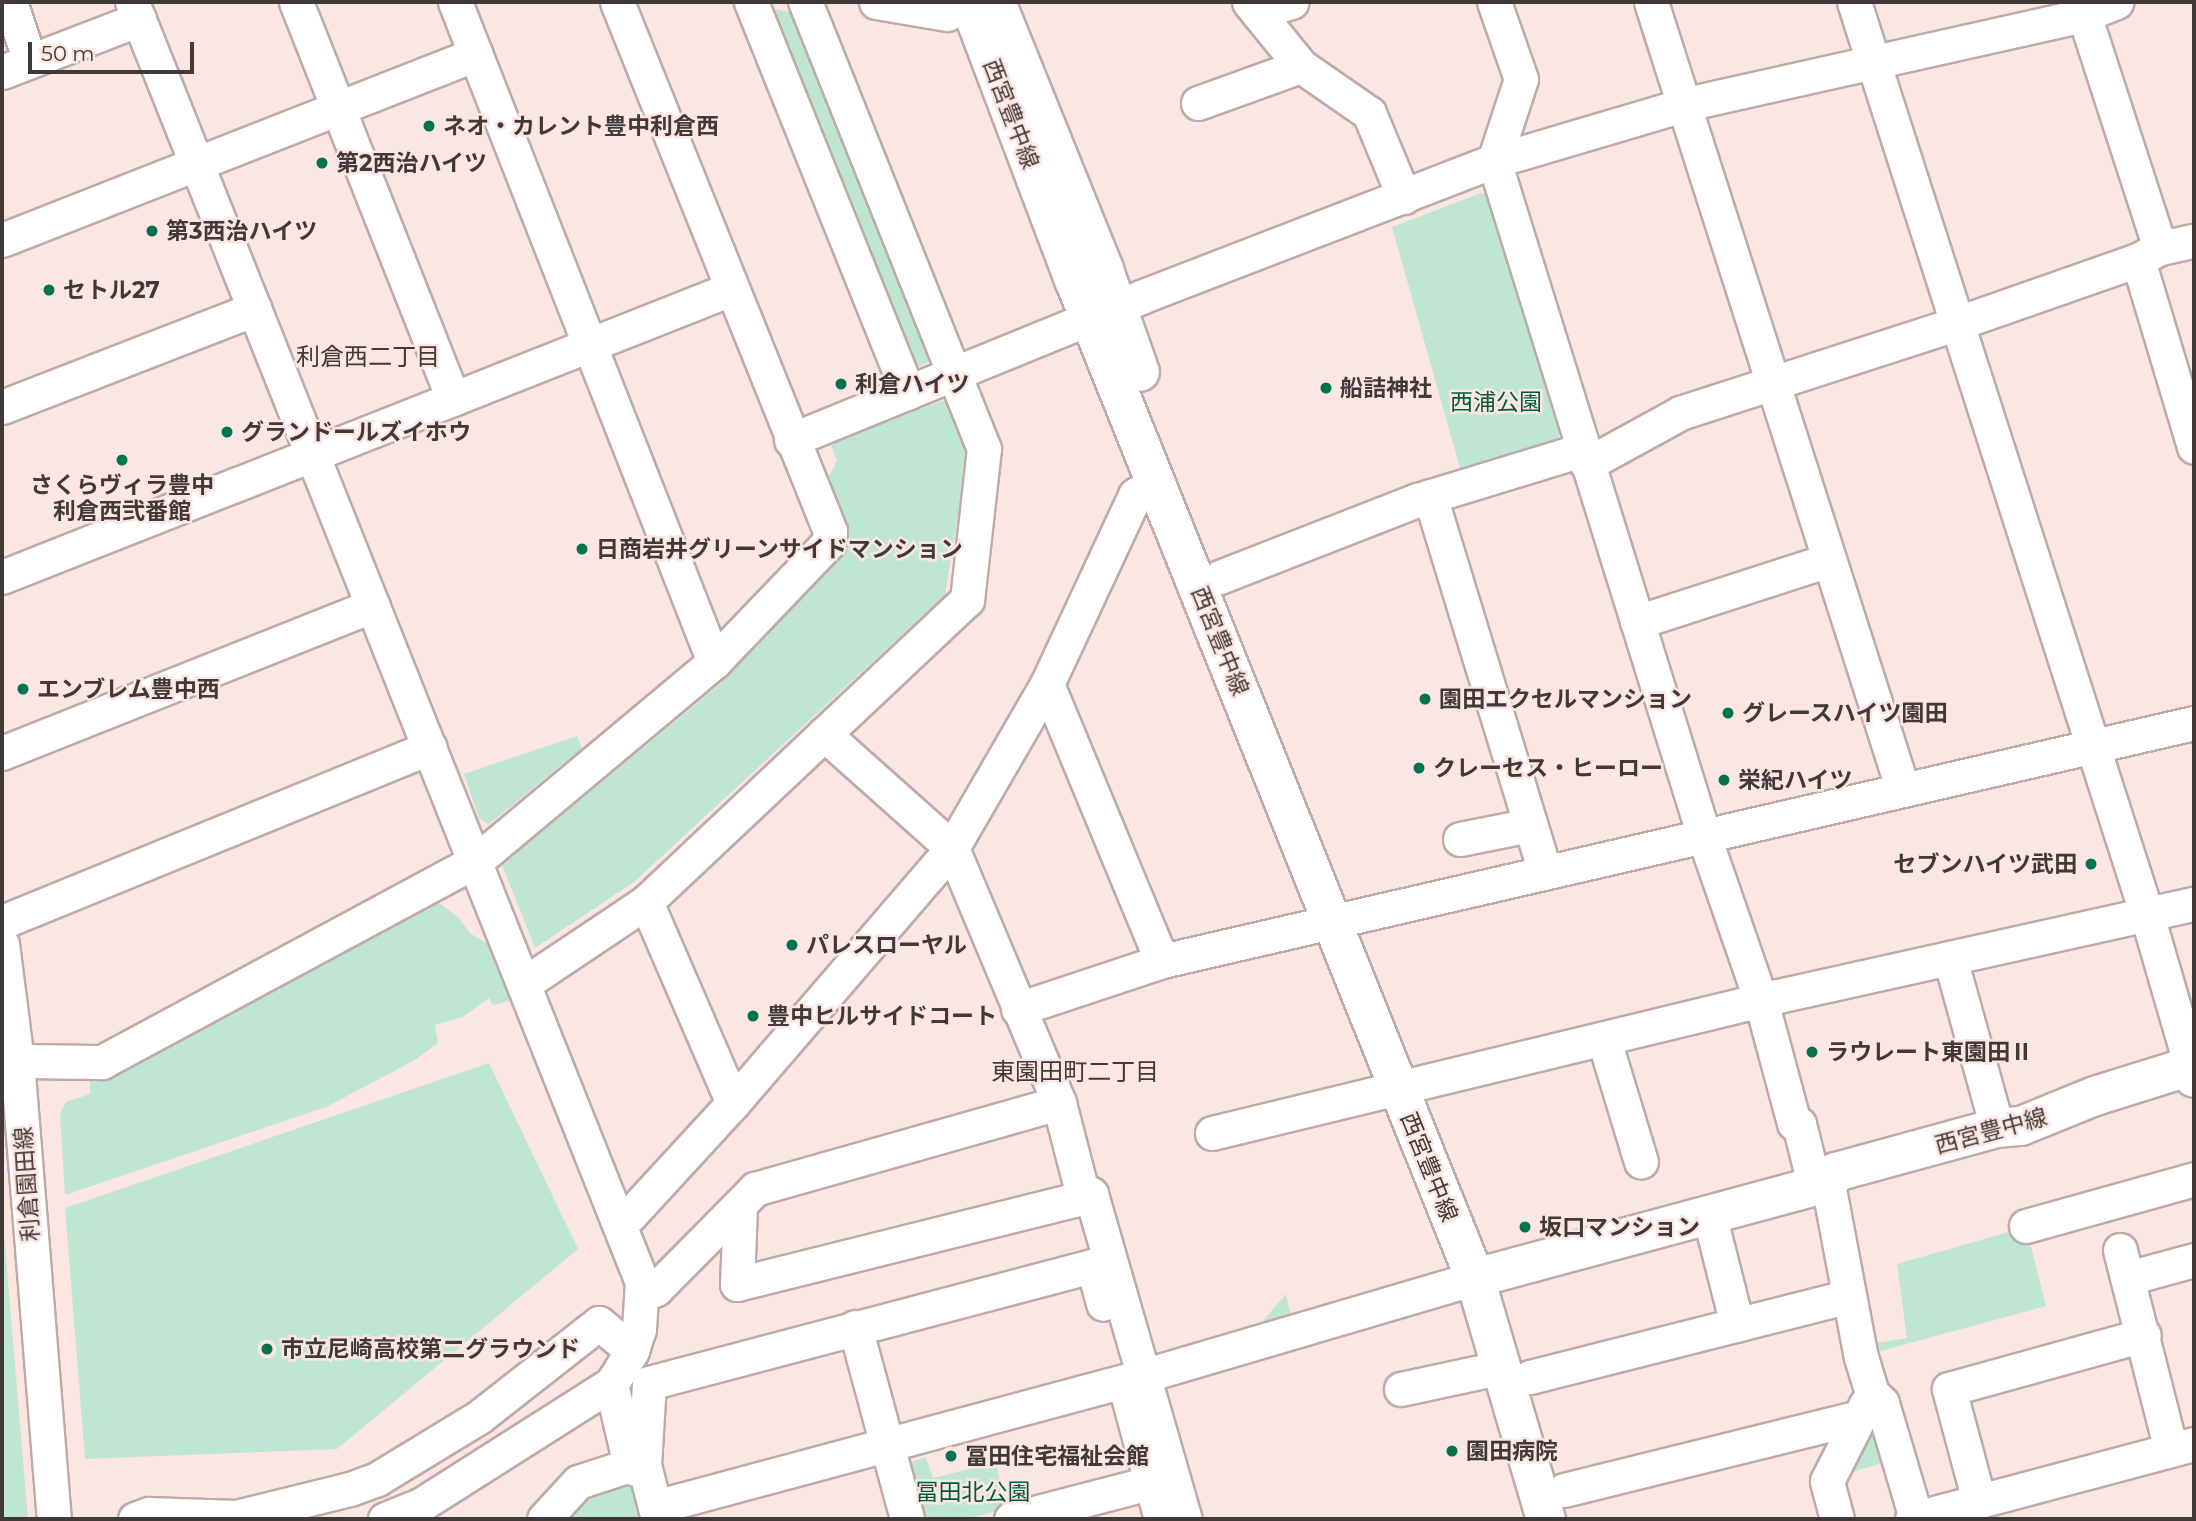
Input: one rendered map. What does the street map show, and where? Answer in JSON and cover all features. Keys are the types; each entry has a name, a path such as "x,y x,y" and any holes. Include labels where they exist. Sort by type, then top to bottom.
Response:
{"main road":[{"name":"西宮豊中線","path":"996,2 1054,147 1103,314 1157,482 1344,919"},
{"path":"1016,2 1052,97 1054,147"},
{"name":"西宮豊中線","path":"953,6 972,78 1103,314 1220,577 1344,919 1486,1276 1530,1377 1560,1509"},
{"name":"西宮豊中線","path":"1486,1276 1710,1218 1828,1183 1836,1172 1997,1128 2050,1118 2095,1096 2193,1072"},
{"name":"西宮豊中線","path":"1486,1276 1560,1509"}],"street":[{"path":"10,2 16,66 135,10 620,1220 643,1294 632,1351 611,1384 424,1512 385,1519"},
{"path":"296,2 453,399"},
{"path":"455,2 715,662"},
{"path":"11,1047 102,1062 476,861 715,662 829,542 830,531 730,289 617,2"},
{"path":"751,2 908,393"},
{"path":"525,983 646,901 967,600 984,449 805,2"},
{"path":"876,2 953,6"},
{"path":"1254,7 1291,2"},
{"path":"1494,2 1521,79 1494,161 1810,1167 1828,1183 1866,1405 1827,1481 1837,1519"},
{"path":"1651,2 1686,104 1902,787"},
{"path":"1854,2 2090,748 2147,915 2193,1072"},
{"path":"791,440 1494,161 1686,104 2116,2"},
{"path":"1254,7 1301,66 1369,113 1404,197"},
{"path":"2082,8 2149,254 2194,447"},
{"path":"2,240 476,54"},
{"path":"1198,103 1301,66"},
{"path":"1220,577 1430,496 1585,457 1680,413 1955,324 2149,254 2194,241"},
{"path":"2,577 730,289"},
{"path":"2,407 255,309"},
{"path":"620,1220 630,1215 733,1103 952,848 1047,684 1135,495 1157,482"},
{"path":"1430,496 1545,873"},
{"path":"1637,622 1829,560"},
{"path":"2,753 373,605"},
{"path":"1047,684 1162,961"},
{"path":"1018,1009 1162,961 1704,836 1902,787 2090,748 2194,723"},
{"path":"824,734 952,848 1059,1103 1081,1188 1091,1194 1101,1264 1163,1480 1185,1519"},
{"path":"2,922 430,747"},
{"path":"1460,839 1530,825"},
{"path":"646,901 733,1103"},
{"path":"1212,1133 1760,1001 2194,904"},
{"name":"利倉園田線","path":"2,944 54,1519"},
{"path":"1950,958 1997,1128"},
{"path":"1604,1040 1641,1162"},
{"path":"643,1294 656,1289 755,1189 1059,1103"},
{"path":"2026,1226 2194,1179"},
{"path":"740,1206 737,1284 1074,1200 1081,1188"},
{"path":"1710,1218 1737,1325"},
{"path":"1560,1509 1866,1405 1882,1403 1919,1518 2183,1447 2144,1335 2124,1264 2194,1260"},
{"path":"648,1493 644,1438 649,1383 1101,1264"},
{"path":"544,1519 578,1482 648,1493 887,1444 1135,1378 1486,1276"},
{"path":"1530,1377 1849,1296"},
{"path":"135,1519 149,1514 236,1517 350,1489 377,1479 479,1417 599,1323 632,1351"},
{"path":"855,1327 906,1519"},
{"path":"1979,1501 1949,1389 2144,1335"},
{"path":"1401,1389 1484,1371"},
{"path":"611,1384 648,1493"},
{"path":"1011,1519 1163,1480"},
{"path":"1161,1519 1163,1480"}],"green space":[{"path":"766,7 794,13 932,360 913,369"},
{"name":"西浦公園","path":"1481,193 1490,194 1560,434 1554,445 1462,475 1392,227"},
{"path":"945,400 969,450 945,595 634,882 535,948 502,865 719,685 850,539 826,482 837,461 830,441"},
{"path":"577,736 582,748 489,824 479,818 464,774"},
{"path":"431,897 458,917 471,934 496,948 516,999 493,1005 489,998 463,1017 435,1025 438,1043 415,1060 326,1107 65,1195 60,1114 66,1102 90,1094 90,1074"},
{"name":"市立尼崎高校第二グラウンド","path":"489,1063 578,1249 337,1449 85,1459 65,1208"},
{"path":"2,1211 28,1519 2,1519"},
{"path":"2026,1227 2046,1306 1873,1353 1871,1344 1907,1338 1897,1264"},
{"path":"1286,1294 1292,1322 1265,1328 1262,1322"},
{"path":"1875,1401 1894,1460 1840,1475"},
{"name":"冨田北公園","path":"926,1457 933,1478 996,1462 1006,1509 966,1519 916,1519 903,1465"},
{"path":"637,1480 648,1519 552,1519 581,1486"}],"place":[{"name":"ネオ・カレント豊中利倉西","path":"429,126"},
{"name":"第2西治ハイツ","path":"322,163"},
{"name":"第3西治ハイツ","path":"152,231"},
{"name":"セトル27","path":"49,290"},
{"name":"利倉ハイツ","path":"841,384"},
{"name":"船詰神社","path":"1326,388"},
{"name":"グランドールズイホウ","path":"227,432"},
{"name":"さくらヴィラ豊中 利倉西弐番館","path":"122,460"},
{"name":"日商岩井グリーンサイドマンション","path":"582,549"},
{"name":"エンブレム豊中西","path":"23,689"},
{"name":"園田エクセルマンション","path":"1425,699"},
{"name":"グレースハイツ園田","path":"1728,713"},
{"name":"クレーセス・ヒーロー","path":"1419,768"},
{"name":"栄紀ハイツ","path":"1724,780"},
{"name":"セブンハイツ武田","path":"2091,864"},
{"name":"パレスローヤル","path":"792,945"},
{"name":"豊中ヒルサイドコート","path":"753,1016"},
{"name":"ラウレート東園田Ⅱ","path":"1812,1052"},
{"name":"坂口マンション","path":"1525,1227"},
{"name":"市立尼崎高校第二グラウンド","path":"267,1349"},
{"name":"園田病院","path":"1452,1451"},
{"name":"冨田住宅福祉会館","path":"951,1456"}],"district":[{"name":"利倉西二丁目","path":"368,357"},
{"name":"東園田町二丁目","path":"1075,1072"}]}
